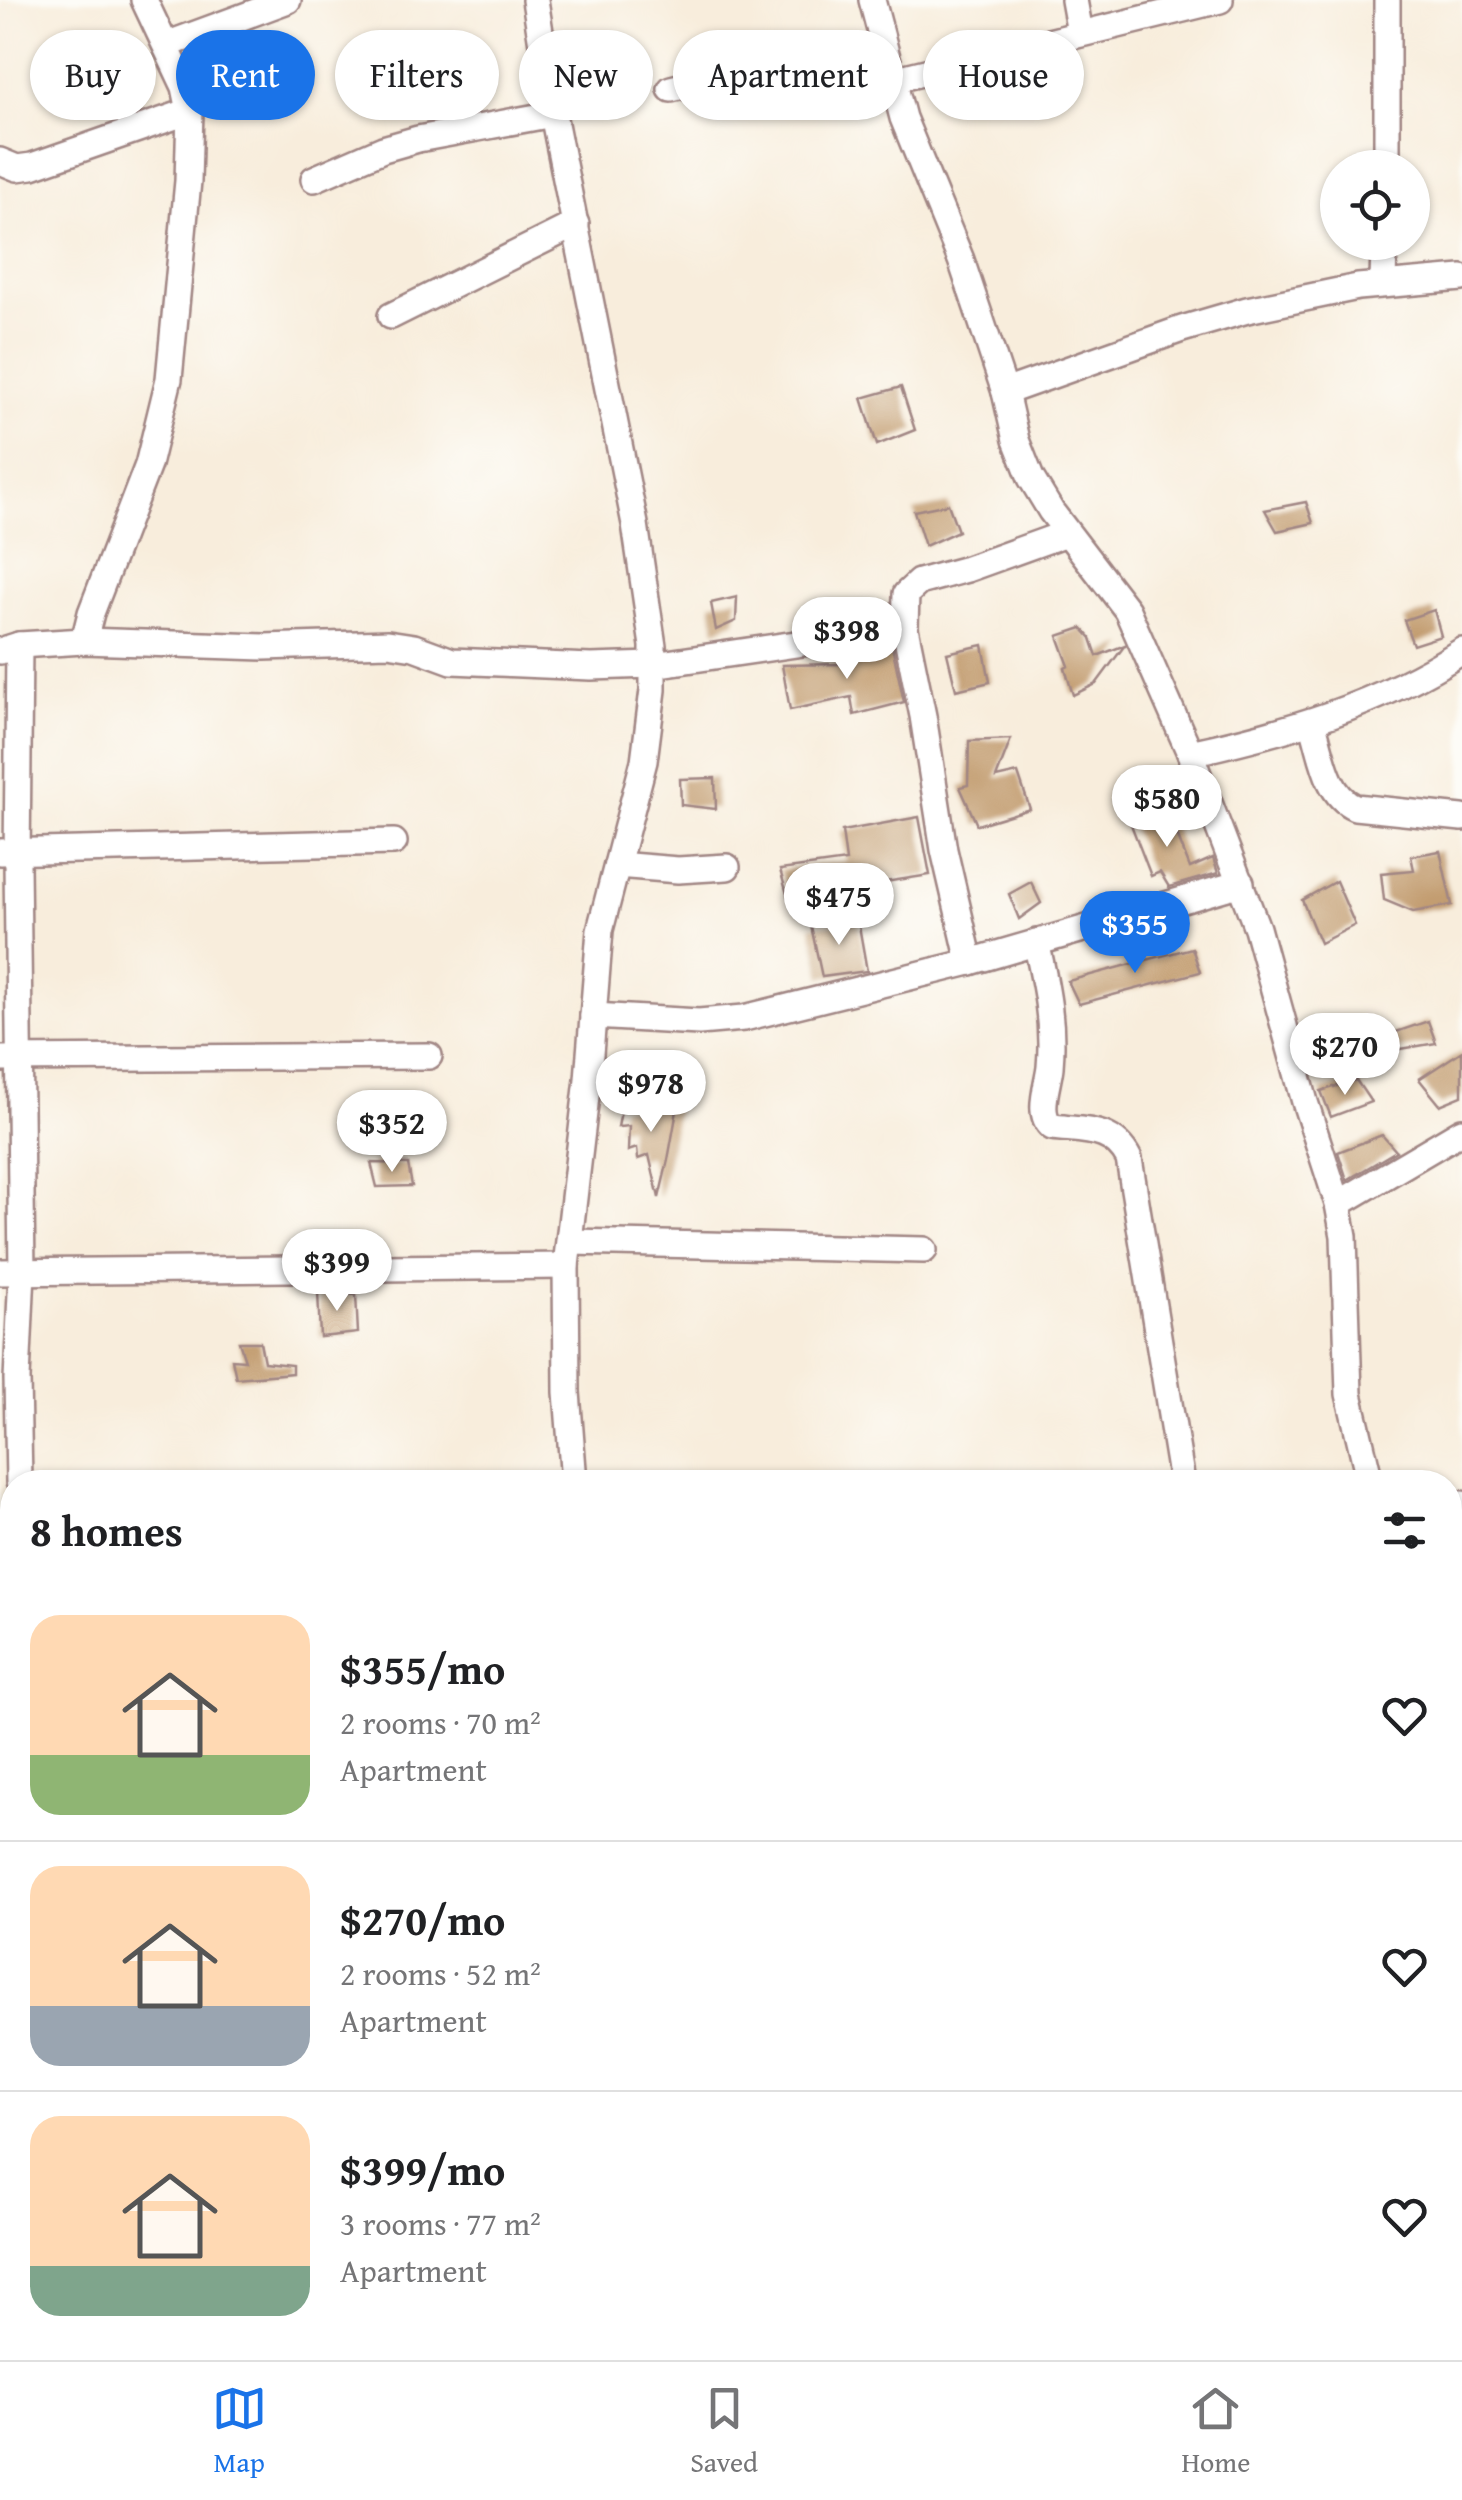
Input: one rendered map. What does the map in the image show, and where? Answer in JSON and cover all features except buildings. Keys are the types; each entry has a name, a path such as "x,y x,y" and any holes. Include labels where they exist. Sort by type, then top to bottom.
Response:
{"street":[{"path":"144,0 176,67"},
{"path":"166,45 288,0"},
{"path":"534,0 539,30"},
{"path":"872,0 879,30"},
{"path":"1074,0 1079,30"},
{"path":"1084,32 1220,0"},
{"path":"1386,150 1387,0"},
{"path":"0,161 17,168 32,166 176,116"},
{"path":"903,118 961,260 1030,478 1127,610 1190,752 1241,882 1338,1204 1344,1236 1349,1394 1367,1470"},
{"path":"314,179 418,138 519,119"},
{"path":"84,641 148,465 169,379 188,181 190,120"},
{"path":"555,120 638,540 649,606 653,665 644,762 600,930 568,1254 567,1392 573,1470"},
{"path":"391,316 576,224"},
{"path":"1383,284 1384,260"},
{"path":"1005,392 1127,348 1304,296 1462,278"},
{"path":"970,962 944,850 926,730 905,628 906,594 919,582 967,569 1067,532"},
{"path":"19,1470 11,1272 10,648 84,641 264,647 388,643 414,647 452,661 591,668 653,665 905,628"},
{"path":"1190,752 1312,722 1382,697 1462,651"},
{"path":"1312,722 1330,784 1341,800 1355,806 1462,818"},
{"path":"8,852 394,842"},
{"path":"617,864 678,870 727,867"},
{"path":"593,1016 699,1022 744,1018 970,962 1241,882"},
{"path":"1036,942 1050,1002 1053,1038 1043,1113 1052,1127 1105,1134 1120,1142 1129,1160 1180,1470"},
{"path":"10,1059 430,1056"},
{"path":"1338,1204 1462,1131"},
{"path":"11,1272 568,1254 924,1250"}]}
